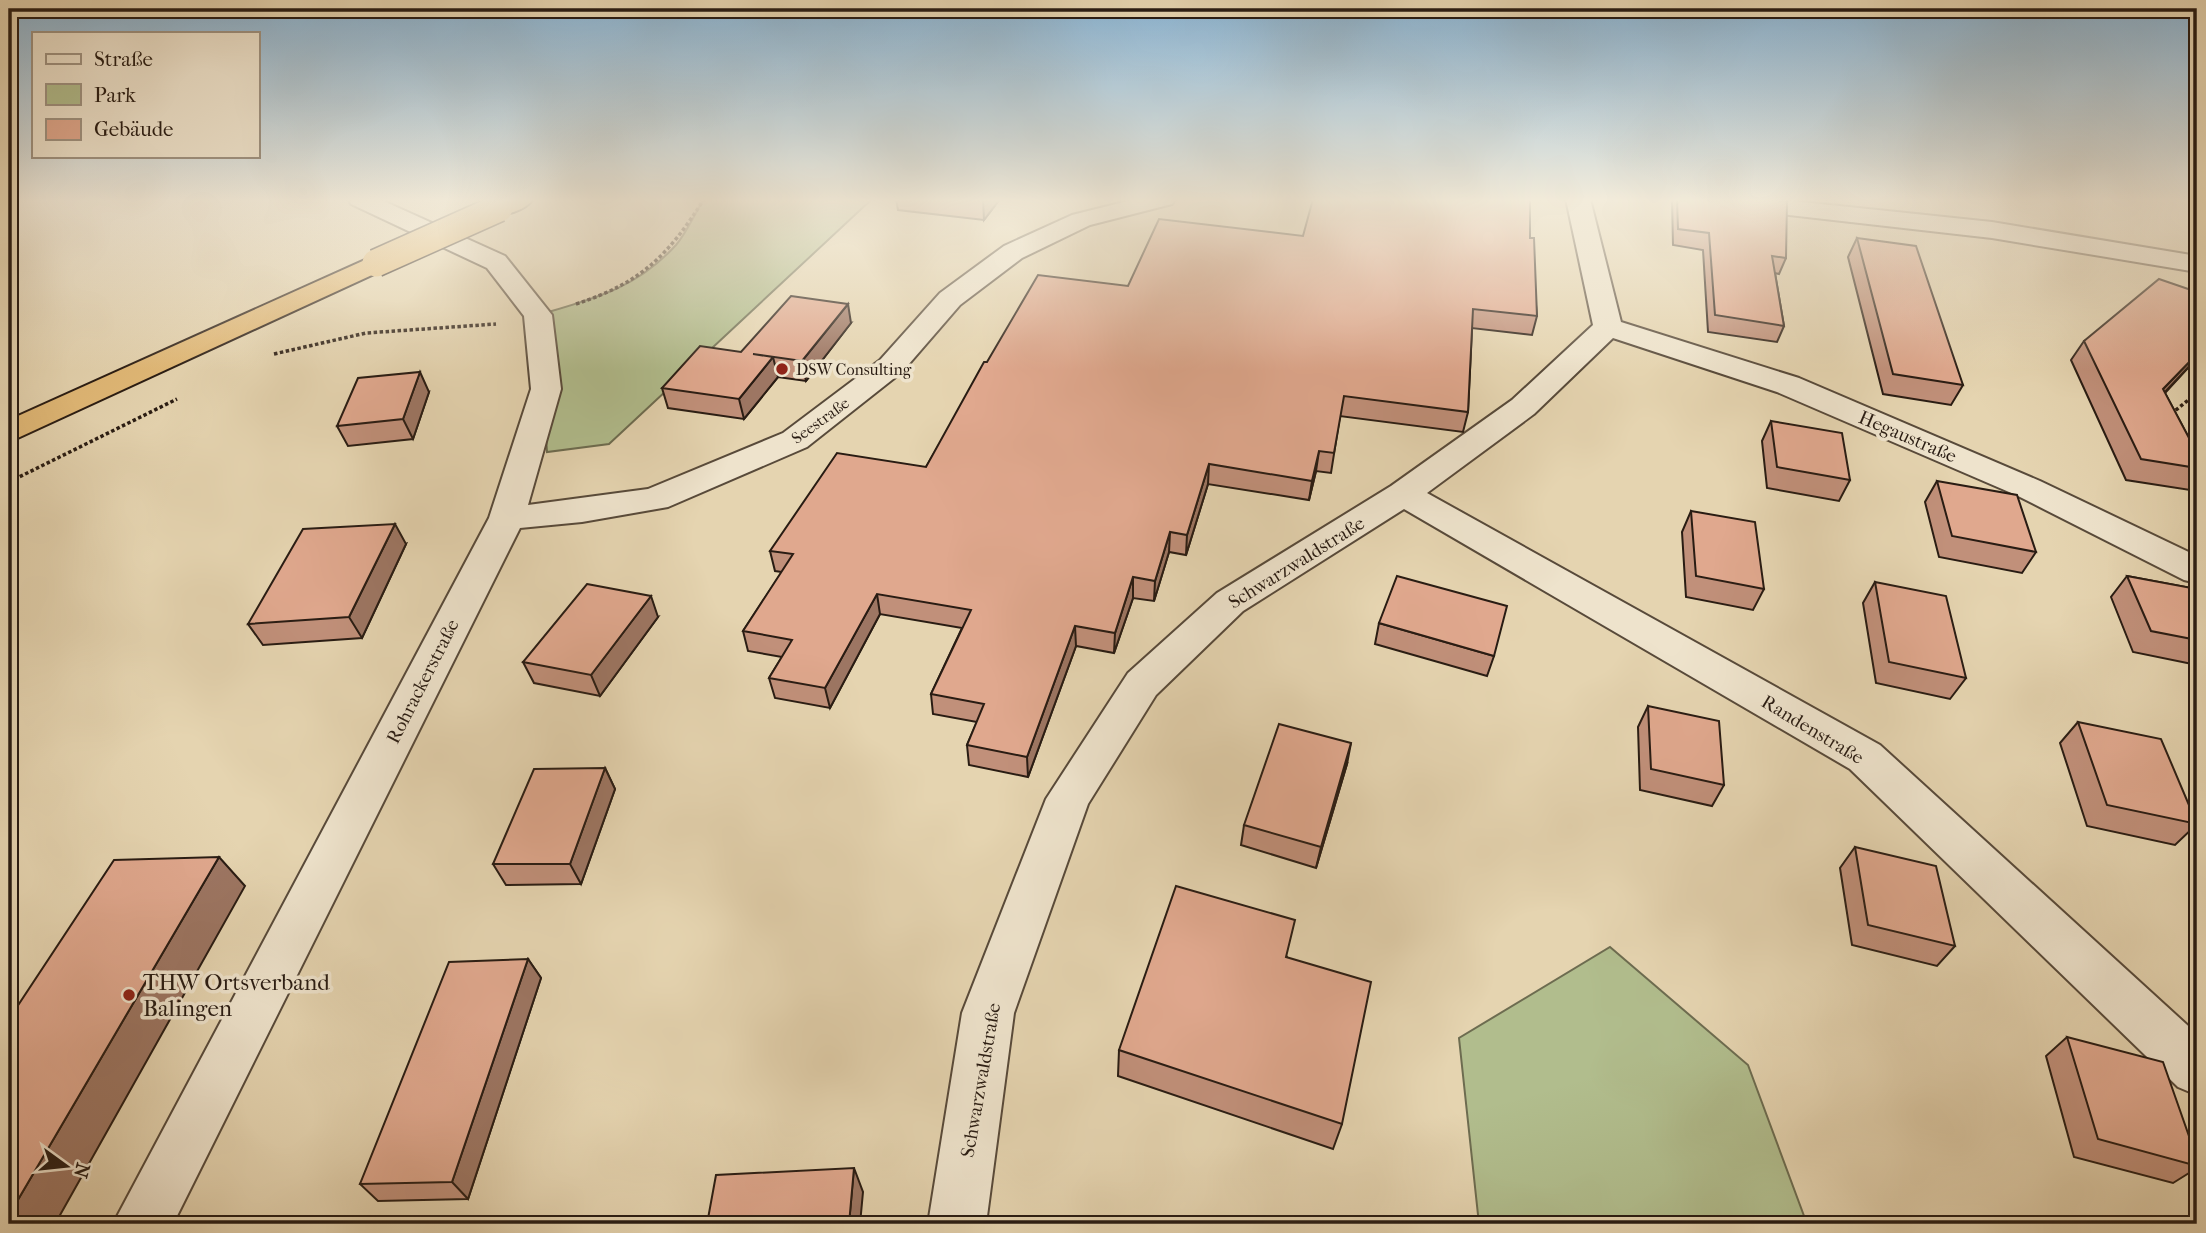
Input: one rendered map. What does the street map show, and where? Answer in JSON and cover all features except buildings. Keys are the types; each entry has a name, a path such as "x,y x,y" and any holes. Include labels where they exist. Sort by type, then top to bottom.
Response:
{"highway":[{"path":"9,432 390,257"}],"street":[{"path":"484,257 496,262 538,315"},
{"name":"Seestraße","path":"507,518 582,511 656,499 795,440 891,366 950,299 1007,257"},
{"path":"1592,257 1608,327"},
{"path":"2152,257 2197,264"},
{"name":"Rohrackerstraße","path":"142,1224 507,518 546,390 538,315"},
{"name":"Schwarzwaldstraße","path":"957,1224 988,1013 1068,799 1142,684 1230,602 1404,494 1523,407 1608,327"},
{"name":"Hegaustraße","path":"1608,327 1788,385 2028,488 2197,571"},
{"name":"Randenstraße","path":"1404,494 1865,757 2197,1069"}],"path":[{"path":"273,354 333,337 396,330 469,330 538,315 611,294 648,272 664,257"},
{"path":"9,482 189,393"},
{"path":"2168,416 2197,393"}],"green space":[{"path":"664,257 810,257 609,444 547,452 538,315 613,290"},
{"path":"1610,947 1748,1065 1807,1224 1479,1224 1459,1038"}],"place":[{"name":"DSW Consulting","path":"782,369"},
{"name":"THW Ortsverband Balingen","path":"129,995"}]}
